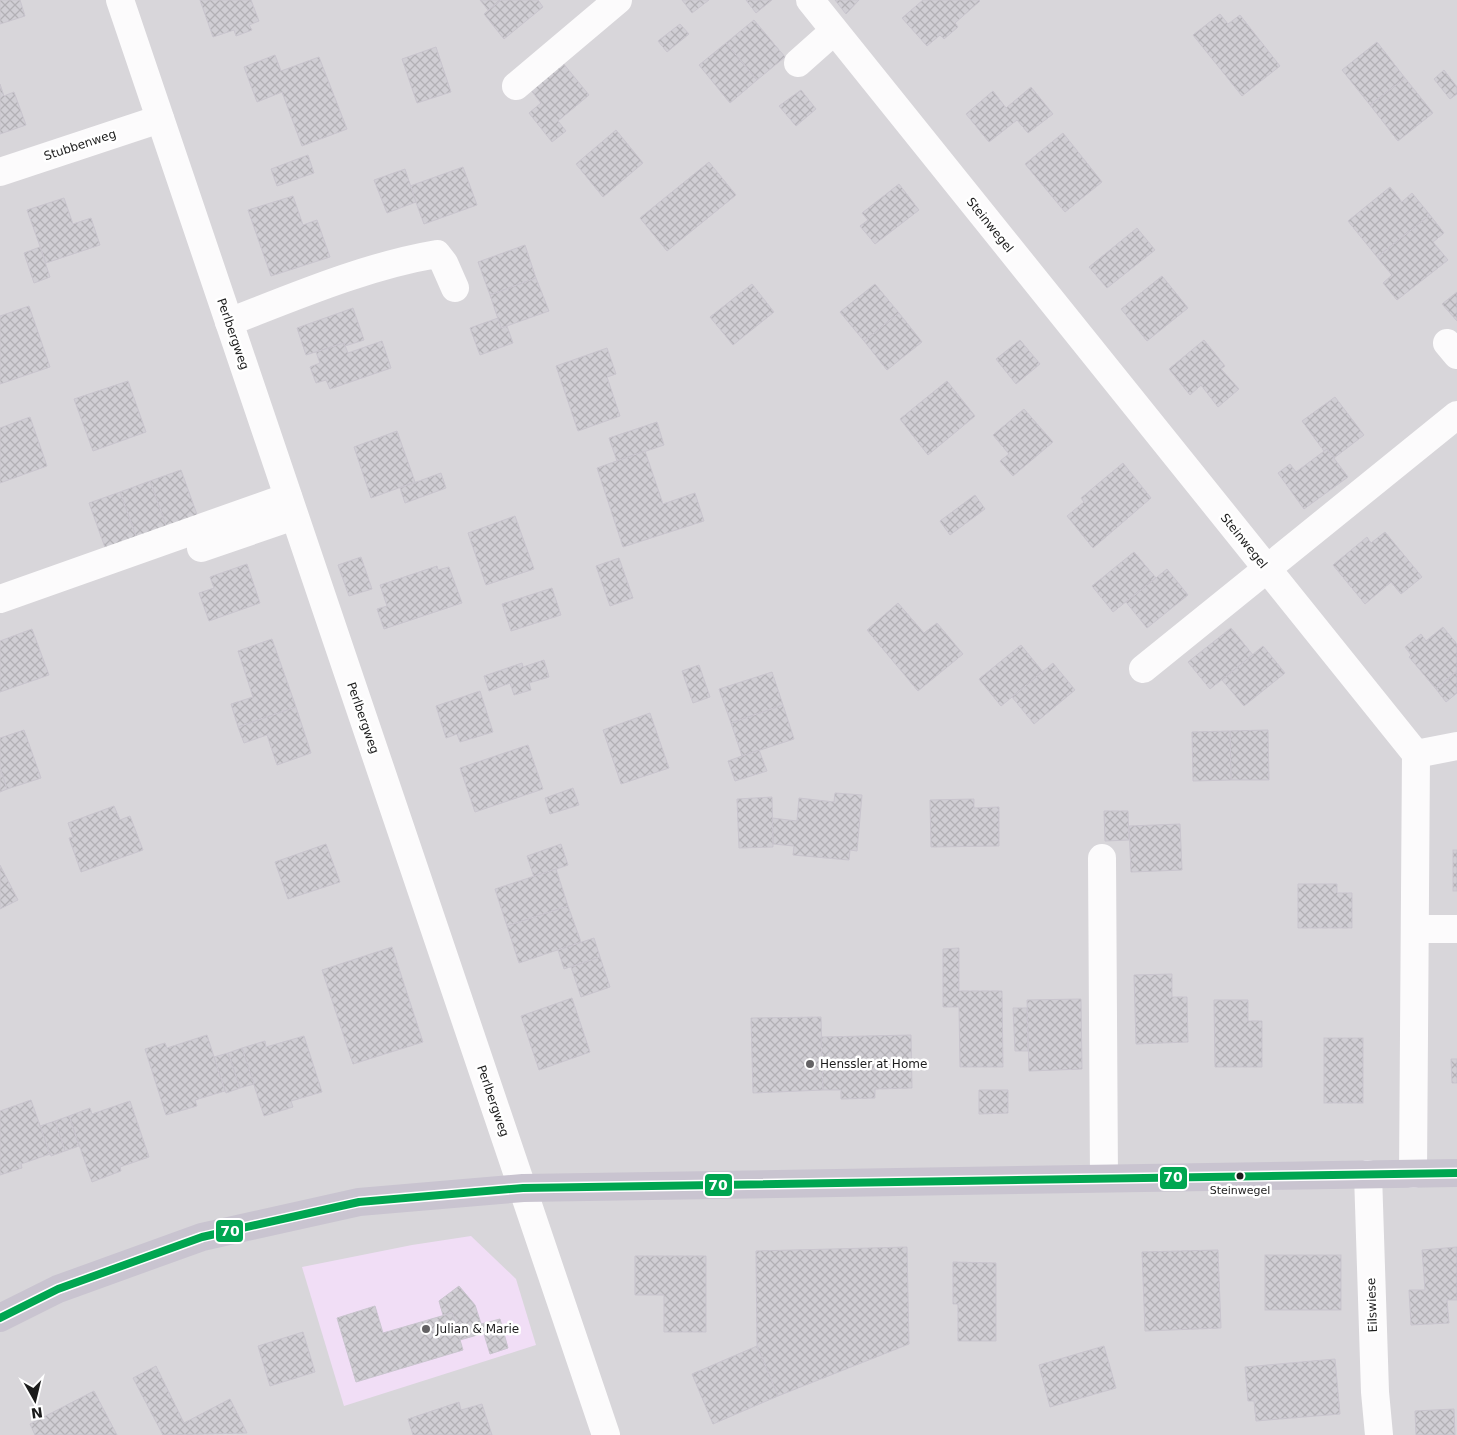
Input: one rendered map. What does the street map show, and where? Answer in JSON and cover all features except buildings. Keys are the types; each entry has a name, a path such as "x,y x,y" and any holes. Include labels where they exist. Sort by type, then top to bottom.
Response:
{"main road":[{"path":"0,1318 58,1290 202,1237 359,1202 523,1188 1457,1172"}],"street":[{"name":"Perlbergweg","path":"120,0 606,1435"},
{"path":"525,54 593,0"},
{"path":"516,86 618,0"},
{"name":"Steinwegel","path":"810,0 1416,754"},
{"path":"798,63 834,31"},
{"name":"Stubbenweg","path":"0,172 160,119"},
{"path":"229,322 405,259 437,254 444,263 455,288"},
{"path":"1143,669 1457,415"},
{"path":"89,586 291,507"},
{"path":"0,599 291,507"},
{"path":"1413,1174 1416,754 1457,746"},
{"path":"1102,858 1104,1178"},
{"path":"1414,929 1457,929"},
{"name":"Eilswiese","path":"1368,1174 1375,1392 1379,1435"}],"shaded area":[{"path":"0,0 1457,0 1457,1435 0,1435"},
{"name":"Julian & Marie","path":"471,1236 516,1279 536,1345 344,1406 302,1267 412,1245"}],"transit line":[{"name":"70","path":"0,1318 58,1289 202,1237 359,1202 523,1188 1457,1173"}],"place":[{"name":"Henssler at Home","path":"810,1064"},
{"name":"Steinwegel","path":"1240,1176"},
{"name":"Julian & Marie","path":"426,1329"}]}
